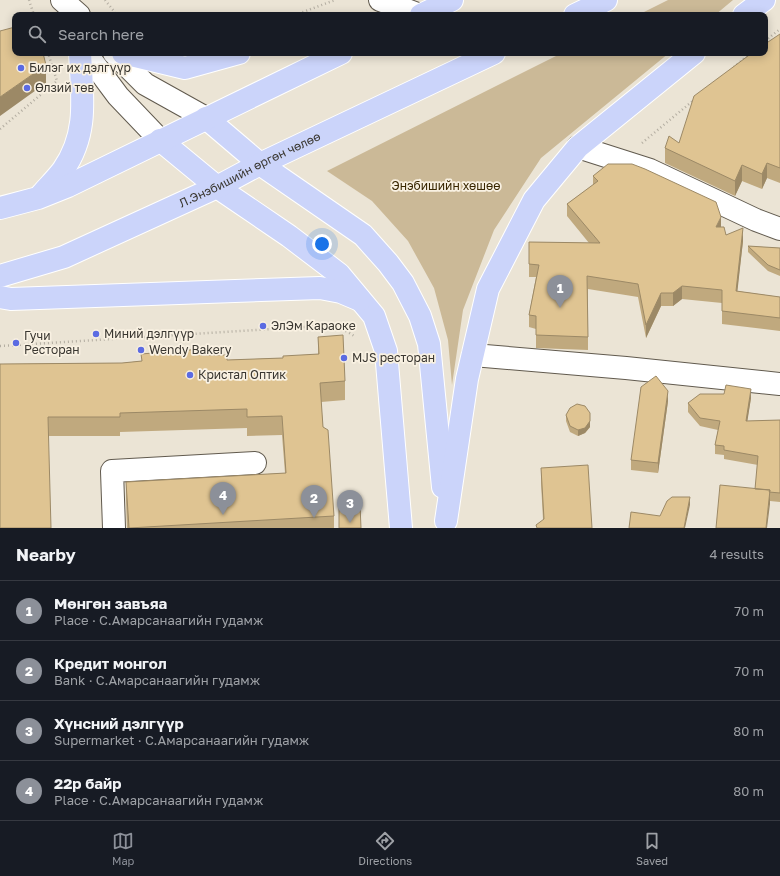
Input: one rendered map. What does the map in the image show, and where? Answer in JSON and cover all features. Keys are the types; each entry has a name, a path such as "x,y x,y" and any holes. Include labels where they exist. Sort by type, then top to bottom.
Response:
{"main road":[{"path":"427,12 452,0"},
{"path":"581,12 606,0"},
{"path":"748,12 764,0"},
{"path":"38,198 62,170 76,147 82,122 80,56"},
{"path":"135,56 185,68 228,56"},
{"path":"0,208 38,198 68,186 335,56"},
{"name":"Л.Энэбишийн өргөн чөлөө","path":"0,276 64,257 217,187 260,164 488,56"},
{"path":"446,525 467,379 488,289 534,200 578,147 690,56"},
{"path":"206,118 260,164 363,235 388,263 403,283 420,316 429,344 446,525"},
{"path":"160,140 217,187 289,236 339,274 374,316 386,351 401,528"},
{"path":"4,300 320,288 341,292 361,301"}],"street":[{"path":"57,0 63,12"},
{"path":"62,0 76,12"},
{"path":"380,0 413,12"},
{"path":"88,56 118,96 160,140"},
{"path":"117,56 145,84 206,118"},
{"path":"578,147 650,170 780,230"},
{"path":"473,355 626,368 780,384"},
{"path":"114,528 112,471 255,463"}],"path":[{"path":"29,0 33,12"},
{"path":"105,0 115,12"},
{"path":"303,12 335,0"},
{"path":"768,39 780,29"},
{"path":"0,129 57,81 49,56"},
{"path":"733,68 747,56"},
{"path":"621,160 698,97"},
{"path":"0,346 336,325 361,340"}],"green space":[{"path":"668,0 733,0 719,12 644,12"},
{"name":"Энэбишийн хөшөө","path":"556,56 665,56 541,158 494,230 463,310 452,385 448,340 434,288 408,241 372,201 327,171"}],"building":[{"path":"12,28 12,56 44,56 46,65 0,97 0,31"},
{"path":"780,34 780,168 767,163 762,174 742,165 735,181 665,148 669,136 679,143 694,96 748,56 768,56 768,42"},
{"path":"608,164 632,164 716,202 721,217 716,227 724,227 726,235 743,228 736,291 780,297 780,318 722,311 722,290 682,286 673,293 661,293 646,325 638,284 587,276 588,337 536,335 536,316 529,315 539,265 529,264 529,242 600,243 567,204 598,181 593,176"},
{"path":"748,246 780,248 780,270 768,265"},
{"path":"343,335 345,381 320,383 323,427 328,430 334,516 129,528 126,482 286,473 282,416 247,417 247,409 120,413 120,417 48,417 51,528 0,528 0,364 122,363 142,361 141,354 201,349 201,355 227,355 227,360 283,358 283,356 319,354 318,337"},
{"path":"656,376 668,391 658,463 631,460 641,387"},
{"path":"726,385 751,389 746,421 780,420 780,493 769,492 770,490 755,489 758,456 724,450 724,446 715,445 720,421 700,418 688,403 700,394 724,394"},
{"path":"577,404 585,406 590,413 590,421 585,428 578,430 570,426 566,415 570,408"},
{"path":"588,465 592,528 537,528 536,525 544,519 541,468"},
{"path":"720,485 770,490 766,528 716,528"},
{"path":"672,497 690,497 684,528 629,528 631,512 660,516 667,501"},
{"path":"360,505 361,528 339,528 339,506"}],"place":[{"name":"Билэг их дэлгүүр","path":"21,68"},
{"name":"Өлзий төв","path":"27,88"},
{"name":"Мөнгөн завъяа","path":"560,308"},
{"name":"ЭлЭм Караоке","path":"263,326"},
{"name":"Миний дэлгүүр","path":"96,334"},
{"name":"Гучи Ресторан","path":"16,343"},
{"name":"Wendy Bakery","path":"141,350"},
{"name":"MJS ресторан","path":"344,358"},
{"name":"Кристал Оптик","path":"190,375"},
{"name":"22р байр","path":"223,515"},
{"name":"Кредит монгол","path":"314,518"},
{"name":"Хүнсний дэлгүүр","path":"350,523"}]}
